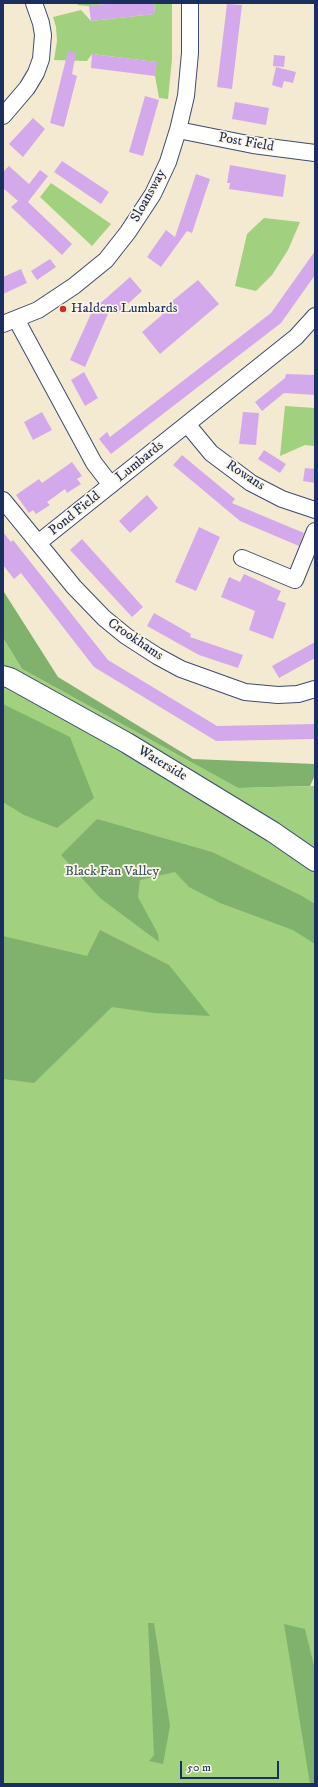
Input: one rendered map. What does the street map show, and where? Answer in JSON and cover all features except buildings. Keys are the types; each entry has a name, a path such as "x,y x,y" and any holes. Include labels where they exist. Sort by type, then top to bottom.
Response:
{"main road":[{"name":"Waterside","path":"3,676 10,678 127,743 273,832 315,861"}],"street":[{"path":"3,116 27,88 36,73 41,59 43,35 41,23 34,3"},
{"name":"Sloansway","path":"9,322 38,310 74,286 106,260 128,232 153,194 168,162 178,130 186,96 189,74 190,3"},
{"name":"Post Field","path":"178,130 253,145 315,153"},
{"name":"Lumbards","path":"9,322 94,463 111,485 313,323"},
{"name":"Rowans","path":"187,424 211,452 251,483 282,499 315,510"},
{"name":"Pond Field","path":"38,543 111,485"},
{"name":"Crookhams","path":"3,500 74,587 104,618 126,636 181,669 245,692 278,695 298,694 315,689"},
{"path":"242,558 295,580 315,531"}],"green space":[{"path":"77,3 113,3 89,6 78,5"},
{"path":"154,3 172,3 172,59 168,99 159,98 155,76 156,62 92,54 87,61 54,60 57,41 56,27 53,17 81,10 91,21 155,14"},
{"path":"51,183 111,224 92,246 40,197"},
{"path":"264,218 300,222 288,250 272,275 256,291 235,286 247,234"},
{"path":"285,406 315,408 315,446 305,445 280,456"},
{"path":"4,592 58,677 193,759 315,764 315,775 310,786 238,788 22,669 3,638"},
{"path":"3,638 22,669 238,788 315,786 315,853 3,667"},
{"name":"Black Fan Valley","path":"3,686 21,693 84,727 315,871 315,1784 3,1784"},
{"path":"3,704 70,737 94,798 57,828 24,815 3,802"},
{"name":"Black Fan Valley","path":"97,819 212,852 302,896 315,904 315,944 293,930 220,903 189,887 175,872 140,880 138,897 158,934 159,942 100,898 61,855"},
{"path":"100,930 169,965 210,1016 154,1013 112,1007 34,1083 3,1079 3,936 87,956"},
{"path":"148,1623 154,1623 170,1726 163,1764 149,1761 154,1755"},
{"path":"284,1624 305,1629 315,1670 315,1784 310,1784"}],"place":[{"name":"Haldens Lumbards","path":"63,309"}]}
